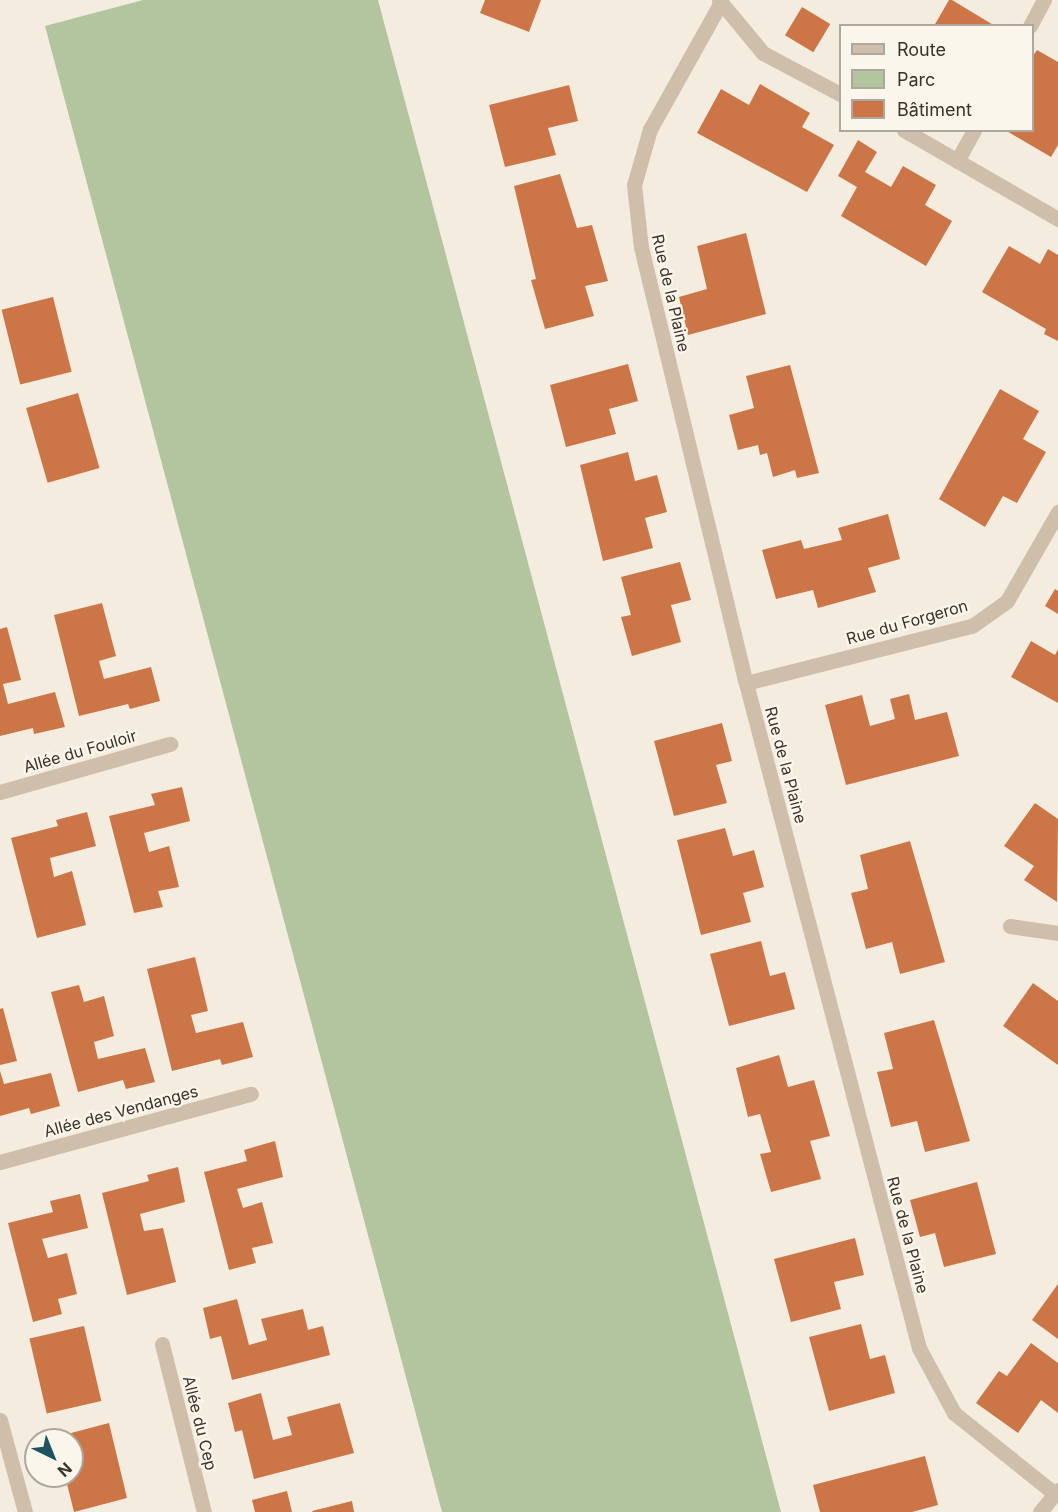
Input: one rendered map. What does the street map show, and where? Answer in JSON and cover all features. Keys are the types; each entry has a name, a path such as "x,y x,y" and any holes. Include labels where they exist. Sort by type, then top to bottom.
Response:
{"street":[{"path":"1031,24 1044,0"},
{"path":"720,2 763,52 839,93"},
{"name":"Rue de la Plaine","path":"720,2 650,129 634,185 641,247 746,683 919,1348 954,1413 1057,1492"},
{"path":"907,132 1058,219"},
{"path":"957,161 973,132"},
{"name":"Rue du Forgeron","path":"746,683 972,626 1006,601 1058,512"},
{"name":"Allée du Fouloir","path":"0,792 170,744"},
{"path":"1010,926 1058,933"},
{"name":"Allée des Vendanges","path":"0,1162 251,1094"},
{"name":"Allée du Cep","path":"162,1344 204,1512"},
{"path":"0,1420 25,1512"},
{"path":"1040,1512 1057,1492"}],"green space":[{"path":"143,0 378,0 781,1512 442,1512 45,26"}],"building":[{"path":"485,0 541,0 529,32 480,13"},
{"path":"949,0 952,0 992,24 935,24"},
{"path":"802,7 830,24 813,52 785,35"},
{"path":"1037,50 1058,62 1058,145 1051,157 1008,132 1034,132 1034,54"},
{"path":"760,84 810,113 802,127 834,145 807,192 697,133 721,89 749,105"},
{"path":"569,85 578,121 548,128 556,155 505,167 489,105"},
{"path":"858,140 877,152 865,172 891,187 903,166 936,185 925,205 952,221 926,266 841,216 857,187 838,176"},
{"path":"560,174 577,228 592,225 608,281 585,286 594,316 545,329 531,280 536,279 514,186"},
{"path":"746,233 766,314 688,335 679,297 707,289 697,246"},
{"path":"1009,246 1040,264 1048,249 1058,255 1058,341 1044,334 1046,329 982,292"},
{"path":"53,297 72,372 20,385 2,310"},
{"path":"628,364 638,401 609,409 616,434 566,447 550,385"},
{"path":"790,365 819,473 797,478 795,470 773,477 767,453 760,455 758,445 738,450 729,415 754,408 746,376"},
{"path":"1000,389 1039,411 1023,439 1046,452 1017,503 1003,496 985,527 939,499"},
{"path":"78,393 99,468 48,483 26,408"},
{"path":"628,452 635,481 657,475 667,512 645,518 653,548 603,561 580,465"},
{"path":"888,514 900,559 868,568 876,592 818,608 813,590 776,599 762,550 801,540 804,549 842,540 838,528"},
{"path":"680,562 691,600 671,605 681,642 632,656 621,617 631,615 621,577"},
{"path":"1055,589 1058,591 1058,614 1045,606"},
{"path":"102,603 116,656 99,661 104,679 151,667 160,701 130,709 128,704 79,716 54,615"},
{"path":"7,627 21,680 3,684 8,704 55,692 65,727 34,734 33,728 0,736 0,629"},
{"path":"1031,641 1055,655 1058,649 1058,703 1011,677"},
{"path":"909,694 915,720 947,712 959,756 846,785 825,705 862,695 870,726 895,719 890,699"},
{"path":"722,723 732,761 716,765 727,803 674,816 654,741"},
{"path":"182,787 190,821 144,833 149,852 169,846 179,887 158,891 163,907 134,913 109,816 155,805 151,794"},
{"path":"1035,803 1058,819 1057,902 1024,880 1034,866 1004,846"},
{"path":"87,812 96,846 50,858 54,877 72,871 86,925 37,938 11,838 58,826 56,820"},
{"path":"725,828 733,856 754,850 764,887 743,893 751,922 701,935 677,840"},
{"path":"910,841 945,962 900,974 892,942 866,949 851,893 868,889 860,855"},
{"path":"761,941 770,976 785,972 795,1009 729,1026 710,954"},
{"path":"195,957 208,1011 191,1015 196,1033 243,1022 253,1057 222,1065 220,1059 172,1071 147,969"},
{"path":"1033,983 1058,1001 1058,1065 1003,1026"},
{"path":"79,985 84,1002 104,996 114,1036 94,1042 98,1059 145,1048 155,1082 126,1089 123,1080 78,1092 51,992"},
{"path":"3,1008 17,1061 0,1065 0,1009"},
{"path":"934,1020 970,1141 925,1152 917,1121 891,1127 877,1072 893,1069 884,1033"},
{"path":"779,1055 788,1087 814,1080 830,1136 810,1141 821,1179 771,1192 760,1154 771,1152 760,1114 748,1117 736,1068"},
{"path":"0,1071 4,1084 51,1073 60,1106 31,1114 29,1108 0,1116"},
{"path":"275,1141 283,1177 237,1189 243,1208 262,1202 273,1243 252,1248 256,1263 229,1270 204,1172 247,1161 244,1150"},
{"path":"178,1167 185,1202 140,1214 144,1231 163,1228 176,1282 127,1295 102,1193 149,1181 147,1175"},
{"path":"977,1182 996,1254 944,1267 935,1233 920,1237 910,1200"},
{"path":"80,1194 88,1228 42,1239 48,1258 67,1253 77,1294 58,1299 62,1314 33,1322 8,1223 53,1212 50,1201"},
{"path":"855,1238 864,1275 834,1282 841,1309 791,1322 774,1259"},
{"path":"1058,1284 1058,1339 1032,1320"},
{"path":"237,1299 249,1345 267,1340 261,1319 303,1309 308,1330 323,1326 330,1355 232,1380 221,1336 210,1339 203,1308"},
{"path":"861,1324 870,1359 885,1355 895,1393 829,1411 809,1337"},
{"path":"84,1326 101,1401 47,1414 29,1339"},
{"path":"1031,1343 1058,1363 1058,1413 1041,1400 1018,1433 976,1403 999,1371 1007,1376"},
{"path":"261,1393 273,1440 292,1435 287,1417 340,1403 354,1453 254,1479 242,1430 235,1432 228,1403"},
{"path":"109,1423 127,1498 74,1512 68,1488 84,1488 84,1430"},
{"path":"925,1456 938,1505 912,1512 820,1512 813,1485"},
{"path":"287,1491 292,1512 255,1512 252,1500"},
{"path":"352,1501 354,1512 312,1511"}]}
